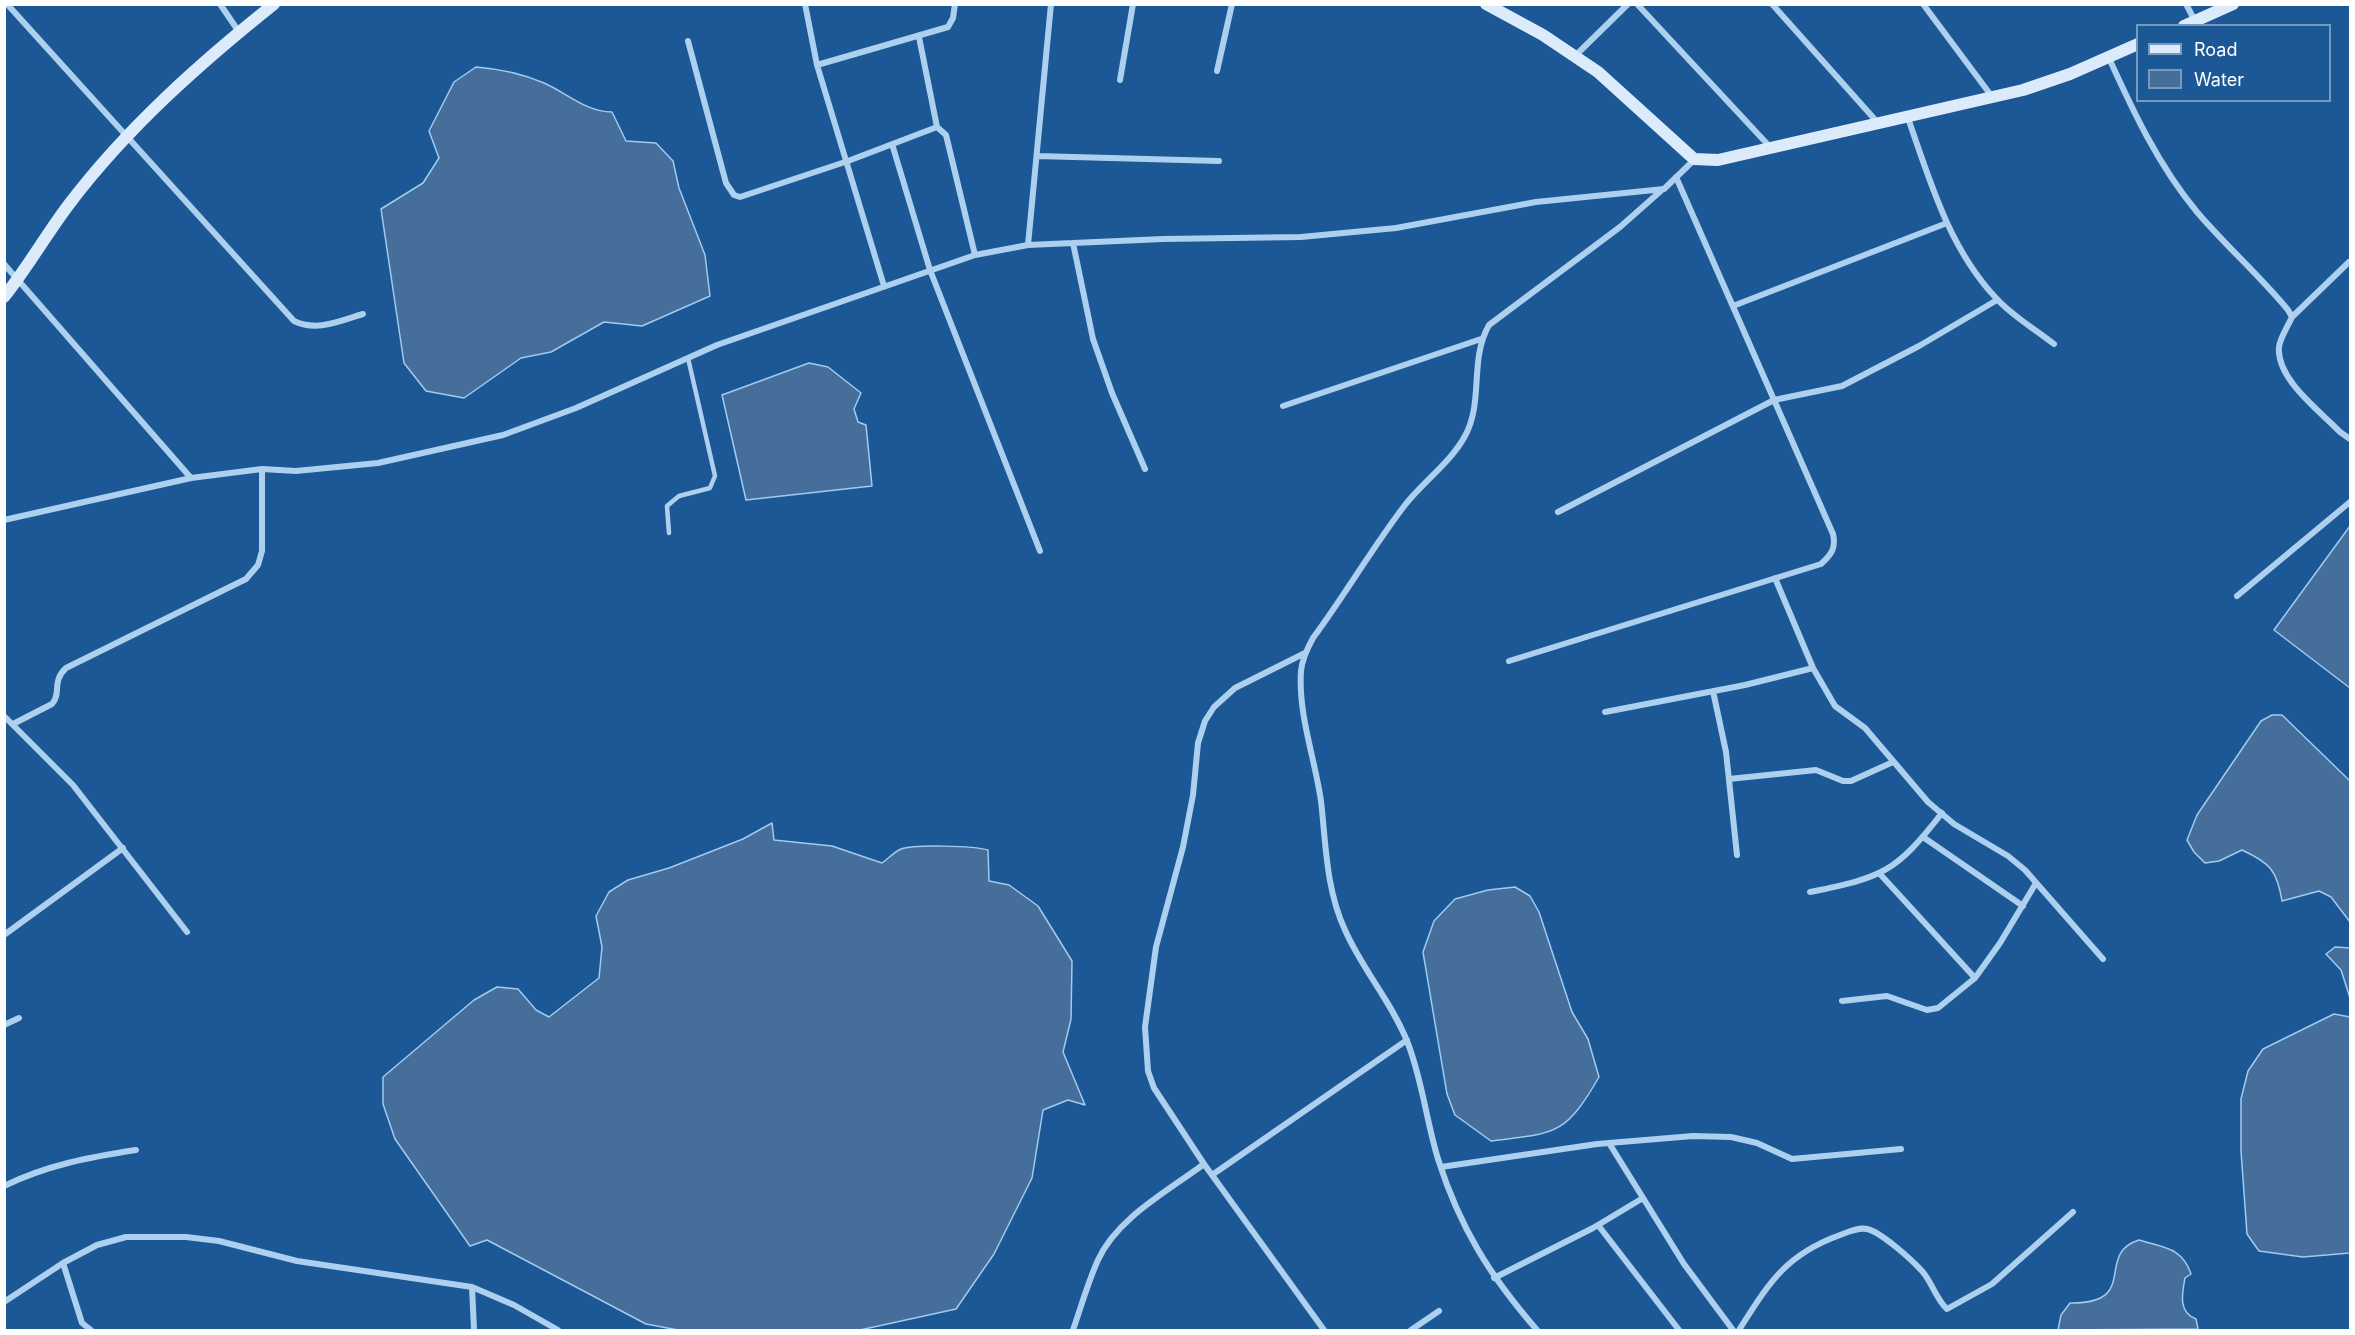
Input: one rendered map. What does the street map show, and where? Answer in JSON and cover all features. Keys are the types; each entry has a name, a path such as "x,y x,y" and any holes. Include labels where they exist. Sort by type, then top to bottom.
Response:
{"street":[{"path":"7,4 294,321 307,327 321,326 363,314"},
{"path":"220,4 239,32"},
{"path":"4,297 70,203 126,137 239,32 274,4"},
{"path":"805,4 817,65 848,161 884,286"},
{"path":"817,65 948,27 956,4"},
{"path":"1028,245 1051,4"},
{"path":"1120,81 1133,4"},
{"path":"1217,71 1232,4"},
{"path":"1486,4 1598,72 1694,159 1718,160 1993,98 2070,74 2136,45"},
{"path":"1575,56 1628,4"},
{"path":"1637,4 1772,148"},
{"path":"1773,4 1880,124"},
{"path":"1923,4 1993,98"},
{"path":"2186,4 2190,23 2233,4"},
{"path":"919,36 937,127 946,135 975,255"},
{"path":"688,42 726,183 734,195 740,196 848,161 937,127"},
{"path":"2108,56 2140,125 2167,171 2197,212 2283,303 2292,317"},
{"path":"1908,118 1947,223 1972,270 1997,300 2054,344"},
{"path":"892,144 930,270 1040,551"},
{"path":"1037,156 1219,161"},
{"path":"1537,1330 1494,1278 1467,1231 1441,1167 1407,1040 1345,931 1332,899 1320,801 1302,696 1301,671 1305,653 1395,518 1464,438 1473,419 1477,356 1481,339 1489,325 1561,273 1664,189 1694,159"},
{"path":"1509,661 1821,564 1831,555 1835,545 1833,534 1676,177"},
{"path":"4,520 191,478 261,469 296,471 378,463 503,435 576,408 688,358 804,313 975,255 1028,245 1348,235 1536,202 1664,189"},
{"path":"1733,306 1947,223"},
{"path":"1073,243 1093,339 1112,393 1145,469"},
{"path":"2349,262 2292,317 2279,345 2281,364 2286,377 2340,432 2350,439"},
{"path":"4,264 191,478"},
{"path":"1558,512 1774,400 1842,386 1919,346 1997,300"},
{"path":"1283,406 1481,339"},
{"path":"14,724 56,700 56,680 66,668 246,579 258,565 262,551 261,469"},
{"path":"2237,596 2350,502"},
{"path":"1775,578 1813,668 1835,706 1865,728 1893,762 1942,813 2008,856 2036,883 2103,959"},
{"path":"1305,653 1235,688 1214,707 1205,721 1198,743 1193,795 1183,847 1156,947 1145,1027 1148,1071 1154,1088 1204,1164 1324,1330"},
{"path":"1605,712 1713,691 1813,668"},
{"path":"1713,691 1729,779 1737,855"},
{"path":"4,716 73,785 187,933"},
{"path":"1729,779 1807,770 1827,773 1843,781 1851,781 1893,762"},
{"path":"1810,892 1866,880 1880,874 1898,863 1942,813"},
{"path":"1923,837 2023,906"},
{"path":"4,935 123,848"},
{"path":"1880,874 1975,978"},
{"path":"1842,1001 1887,996 1933,1010 1975,978 2001,944 2036,883"},
{"path":"4,1025 19,1018"},
{"path":"1212,1175 1407,1040"},
{"path":"1441,1167 1609,1143 1693,1136 1731,1137 1757,1143 1792,1159 1901,1149"},
{"path":"1609,1143 1707,1299 1733,1330"},
{"path":"4,1186 46,1168 82,1158 136,1150"},
{"path":"1073,1330 1098,1259 1112,1239 1129,1221 1204,1164"},
{"path":"1494,1278 1598,1225 1643,1198"},
{"path":"1739,1330 1783,1267 1797,1255 1852,1231 1864,1228 1873,1231 1894,1247 1922,1270 1947,1309 1992,1284 2073,1212"},
{"path":"1598,1225 1679,1330"},
{"path":"4,1302 63,1263 97,1245 126,1237 186,1237 219,1241 297,1261 472,1287 514,1305 558,1330"},
{"path":"63,1263 78,1313 88,1330"},
{"path":"472,1287 474,1330"},
{"path":"1411,1330 1439,1311"}],"lane":[{"path":"669,533 668,506 678,496 710,488 715,476 688,358"}],"water":[{"path":"476,67 511,72 544,83 594,109 612,112 626,141 656,143 673,161 679,188 705,255 710,296 642,326 604,322 551,352 521,358 464,398 426,391 404,363 381,209 423,183 439,158 429,131 454,82"},
{"path":"809,363 828,367 861,393 854,409 858,422 866,425 872,486 746,500 722,395"},
{"path":"2350,526 2350,688 2274,630"},
{"path":"2272,715 2282,715 2350,781 2350,922 2331,897 2319,891 2282,901 2275,875 2266,864 2252,855 2242,850 2219,861 2205,863 2194,852 2187,840 2197,815 2261,721"},
{"path":"772,823 774,840 832,846 882,863 898,850 908,847 944,846 988,850 989,881 1009,885 1038,906 1072,961 1071,1019 1063,1052 1085,1105 1068,1100 1043,1110 1032,1178 994,1254 956,1309 860,1330 678,1330 646,1324 487,1240 470,1246 395,1139 383,1104 383,1077 474,1000 497,987 518,989 536,1010 549,1017 599,978 602,947 596,916 609,892 628,880 669,868 743,839"},
{"path":"1515,887 1530,896 1539,912 1572,1012 1588,1039 1599,1077 1577,1111 1557,1128 1531,1136 1491,1141 1455,1115 1447,1094 1423,952 1434,921 1455,899 1488,890"},
{"path":"2335,947 2350,948 2350,998 2341,970 2326,954"},
{"path":"2334,1014 2350,1017 2350,1253 2303,1257 2259,1251 2247,1234 2241,1151 2241,1099 2248,1071 2263,1049"},
{"path":"2139,1240 2164,1247 2183,1258 2191,1274 2185,1278 2184,1307 2190,1316 2196,1319 2198,1329 2058,1330 2061,1315 2070,1303 2092,1301 2104,1296 2111,1287 2119,1256 2126,1247"}]}
